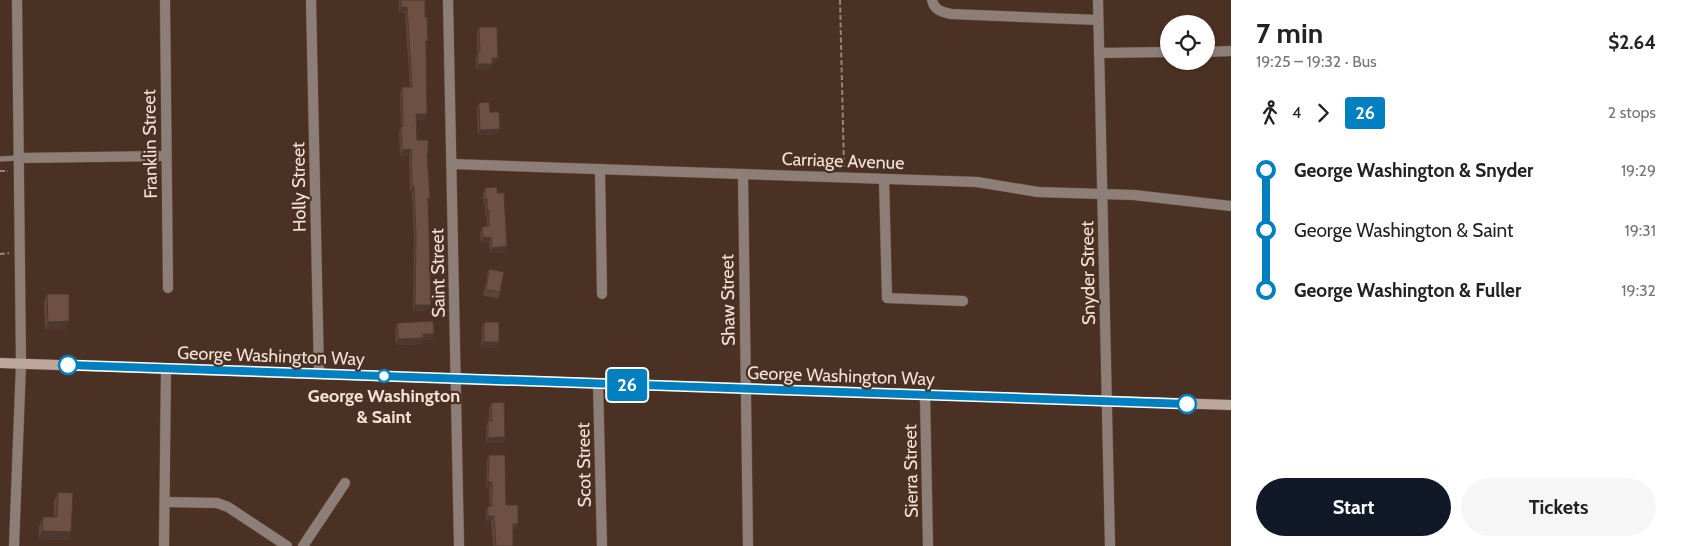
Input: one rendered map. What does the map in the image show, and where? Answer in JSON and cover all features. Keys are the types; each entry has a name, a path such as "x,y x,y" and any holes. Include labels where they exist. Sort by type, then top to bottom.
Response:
{"main road":[{"name":"George Washington Way","path":"0,363 1231,405"}],"street":[{"path":"14,546 21,364 17,0"},
{"name":"Franklin Street","path":"165,0 168,288"},
{"name":"Holly Street","path":"311,0 319,374"},
{"name":"Saint Street","path":"448,0 459,546"},
{"path":"932,0 933,5 940,12 951,14 1098,20"},
{"name":"Snyder Street","path":"1098,0 1110,546"},
{"path":"1215,52 1231,51"},
{"path":"1099,53 1160,52"},
{"path":"19,158 166,156"},
{"name":"Carriage Avenue","path":"452,164 977,182 1038,192 1158,197 1231,206"},
{"path":"600,169 602,294"},
{"name":"Shaw Street","path":"743,174 748,546"},
{"path":"884,179 887,298 964,301"},
{"path":"164,546 166,369"},
{"name":"Scot Street","path":"598,384 602,546"},
{"name":"Sierra Street","path":"925,395 928,546"},
{"path":"303,546 346,482"},
{"path":"165,502 217,503 228,507 287,546"}],"lane":[{"path":"0,159 19,158"}],"path":[{"path":"840,0 844,167"},
{"path":"0,171 9,171"},
{"path":"0,254 9,252"}],"building":[{"path":"401,0 425,0 425,17 427,17 427,114 416,114 417,140 428,140 431,305 415,305 416,234 414,187 412,187 411,149 402,150 401,126 403,126 402,87 412,87 407,7 401,7"},
{"path":"479,27 497,27 498,58 492,58 492,64 478,64 478,52 480,52"},
{"path":"489,102 490,112 499,112 500,129 480,130 479,103"},
{"path":"497,187 497,193 504,193 507,246 492,248 491,237 483,238 482,227 489,226 489,210 487,210 487,199 485,199 485,188"},
{"path":"489,269 504,272 500,292 486,290"},
{"path":"47,294 69,294 69,321 48,322"},
{"path":"433,321 434,334 423,334 423,338 398,339 397,323"},
{"path":"484,322 499,322 499,342 484,342"},
{"path":"504,402 505,437 488,438 488,421 492,421 491,403"},
{"path":"489,455 505,455 506,505 518,505 518,524 513,524 513,546 496,546 494,516 488,516 488,506 492,506 492,482 488,482"},
{"path":"58,492 73,493 71,532 42,531 43,517 57,517"}],"bus line":[{"name":"26","path":"68,365 1187,404"}],"place":[{"name":"George Washington & Saint","path":"384,376"}]}
